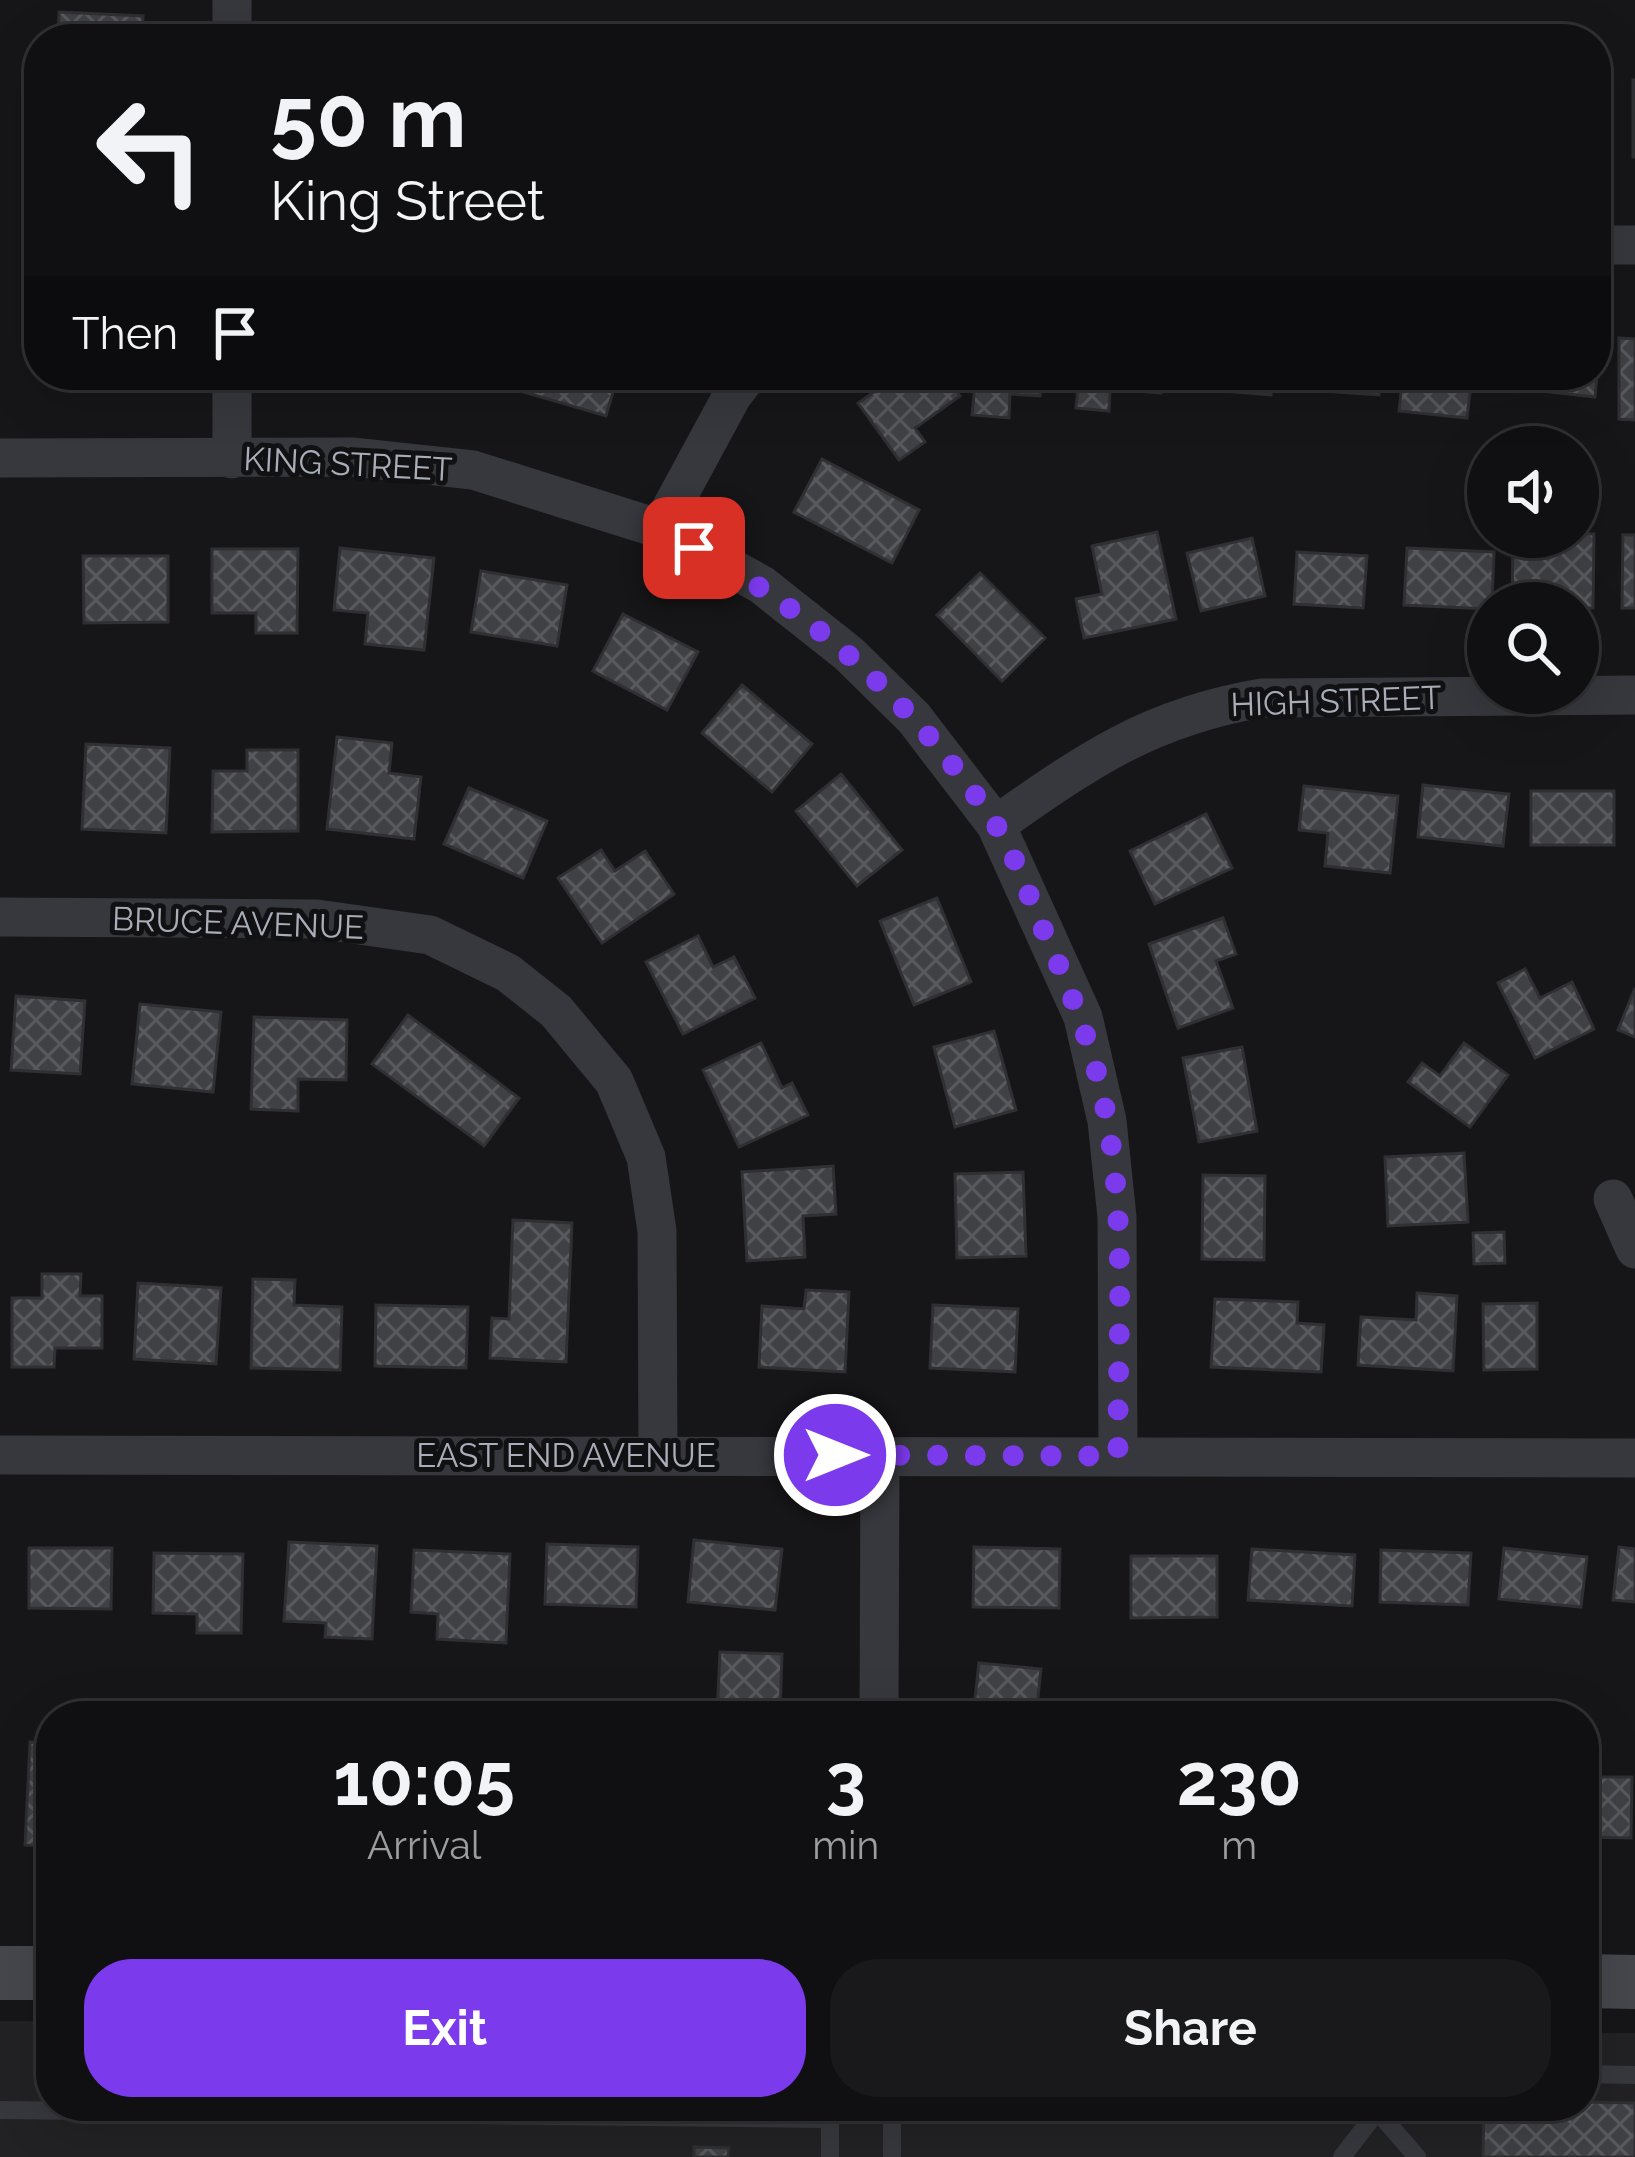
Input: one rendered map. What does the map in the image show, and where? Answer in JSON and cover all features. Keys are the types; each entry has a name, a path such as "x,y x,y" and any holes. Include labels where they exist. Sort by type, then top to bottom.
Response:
{"main road":[{"path":"0,1972 36,1973"},
{"path":"1599,1982 1635,1982"}],"street":[{"path":"232,390 232,459"},
{"path":"660,530 735,390"},
{"name":"KING STREET","path":"0,458 352,457 473,470 660,530 762,585 849,654 914,718 996,825 1083,1017 1108,1121 1117,1216 1118,1456"},
{"name":"HIGH STREET","path":"996,825 1134,735 1210,707 1262,698 1635,695"},
{"name":"BRUCE AVENUE","path":"0,917 317,919 430,935 508,973 556,1011 614,1081 646,1157 657,1231 658,1456"},
{"path":"1613,1199 1635,1249"},
{"name":"EAST END AVENUE","path":"0,1454 1635,1458"},
{"path":"879,1701 880,1455"}],"lane":[{"path":"1599,2074 1635,2074"},
{"path":"0,2110 36,2110"},
{"path":"830,2157 832,2121"},
{"path":"892,2121 892,2157"},
{"path":"1342,2157 1371,2121"},
{"path":"1389,2121 1417,2157"}],"shaded area":[{"path":"0,2021 36,2021 36,2121 1599,2121 1599,2033 1635,2033 1635,2157 0,2157"}],"building":[{"path":"59,12 143,16 143,24 59,24"},
{"path":"1635,80 1635,157 1633,157"},
{"path":"1619,338 1635,339 1635,420 1619,419"},
{"path":"520,390 614,390 606,416"},
{"path":"877,390 956,390 960,396 915,428 925,442 899,460 858,403"},
{"path":"974,390 1041,390 1040,396 1010,394 1009,418 972,415"},
{"path":"1078,390 1110,390 1109,411 1076,408"},
{"path":"1210,390 1272,390 1271,395"},
{"path":"1309,390 1379,390 1379,395"},
{"path":"1401,390 1470,390 1467,418 1399,411"},
{"path":"1533,390 1596,390 1595,397"},
{"path":"822,459 919,510 892,563 794,512"},
{"path":"1157,532 1176,619 1084,638 1076,599 1102,594 1092,546"},
{"path":"1623,535 1635,535 1635,608 1622,608"},
{"path":"1252,538 1265,596 1201,611 1187,553"},
{"path":"340,548 434,558 424,650 365,644 368,613 334,610"},
{"path":"1407,548 1467,551 1467,558 1494,558 1493,582 1467,582 1467,608 1404,605"},
{"path":"212,549 298,549 297,633 256,633 256,613 212,613"},
{"path":"1297,552 1367,556 1363,608 1294,604"},
{"path":"83,556 168,556 168,622 84,623"},
{"path":"1513,558 1594,558 1593,582 1512,582"},
{"path":"481,571 567,585 557,646 471,632"},
{"path":"980,573 1045,638 1002,681 937,615"},
{"path":"623,614 698,652 667,710 593,671"},
{"path":"742,685 812,744 772,792 702,733"},
{"path":"337,737 392,743 389,773 421,777 414,839 327,829"},
{"path":"86,744 170,748 166,833 82,829"},
{"path":"247,750 298,750 298,831 212,832 213,771 247,771"},
{"path":"841,774 902,850 857,886 796,811"},
{"path":"1423,785 1509,794 1503,846 1418,837"},
{"path":"1304,786 1398,796 1390,873 1325,866 1328,833 1299,830"},
{"path":"469,788 547,821 523,878 444,844"},
{"path":"1531,791 1614,791 1614,845 1531,845"},
{"path":"1206,814 1232,868 1155,904 1130,851"},
{"path":"601,850 615,871 645,851 674,894 602,943 558,878"},
{"path":"937,898 971,982 914,1005 880,921"},
{"path":"1223,918 1236,954 1216,961 1233,1008 1178,1028 1149,944"},
{"path":"698,936 713,967 734,957 755,998 683,1034 646,962"},
{"path":"1525,969 1540,998 1572,982 1594,1029 1535,1058 1498,983"},
{"path":"1635,988 1635,1037 1618,1030"},
{"path":"16,996 85,1001 80,1074 11,1070"},
{"path":"140,1004 221,1012 213,1092 132,1084"},
{"path":"408,1015 519,1098 484,1146 372,1064"},
{"path":"254,1017 347,1020 346,1080 298,1079 298,1111 251,1109"},
{"path":"994,1031 1016,1110 955,1127 934,1047"},
{"path":"761,1043 782,1088 792,1083 808,1115 739,1147 703,1070"},
{"path":"1464,1043 1508,1075 1470,1127 1408,1082 1422,1063 1440,1076"},
{"path":"1242,1047 1257,1131 1199,1142 1183,1058"},
{"path":"1464,1153 1468,1222 1388,1226 1385,1157"},
{"path":"833,1166 836,1214 803,1216 805,1257 747,1261 742,1172"},
{"path":"1023,1172 1026,1256 957,1258 955,1174"},
{"path":"1203,1175 1265,1176 1264,1260 1202,1259"},
{"path":"513,1220 572,1223 566,1362 490,1358 492,1318 509,1319"},
{"path":"1504,1232 1505,1263 1474,1264 1473,1233"},
{"path":"42,1274 81,1274 80,1296 102,1296 102,1348 55,1348 54,1367 12,1367 12,1298 42,1298"},
{"path":"253,1279 295,1280 294,1305 342,1307 340,1370 251,1368"},
{"path":"138,1283 221,1288 216,1364 134,1359"},
{"path":"806,1290 849,1292 845,1372 759,1367 762,1306 804,1309"},
{"path":"1417,1293 1457,1296 1453,1371 1358,1365 1361,1317 1416,1320"},
{"path":"1215,1299 1298,1302 1297,1323 1324,1325 1321,1372 1211,1367"},
{"path":"1537,1303 1537,1369 1484,1370 1483,1304"},
{"path":"376,1305 468,1307 466,1368 375,1366"},
{"path":"933,1305 1018,1309 1015,1372 930,1368"},
{"path":"694,1540 782,1549 775,1610 688,1602"},
{"path":"289,1542 377,1546 372,1639 325,1637 326,1623 284,1621"},
{"path":"547,1544 638,1547 636,1607 545,1604"},
{"path":"974,1547 1060,1549 1059,1608 973,1607"},
{"path":"1619,1547 1635,1549 1635,1602 1613,1600"},
{"path":"29,1548 112,1548 111,1609 29,1608"},
{"path":"1504,1548 1587,1557 1581,1607 1499,1599"},
{"path":"1252,1549 1355,1555 1352,1606 1248,1600"},
{"path":"414,1550 510,1554 506,1643 437,1639 438,1614 411,1612"},
{"path":"1381,1550 1471,1553 1468,1605 1380,1602"},
{"path":"154,1553 243,1554 241,1633 197,1633 197,1614 153,1613"},
{"path":"1131,1556 1217,1556 1217,1617 1131,1618"},
{"path":"720,1652 782,1654 780,1701 718,1701"},
{"path":"979,1663 1041,1669 1038,1701 975,1701"},
{"path":"30,1742 36,1742 36,1845 25,1845"},
{"path":"1599,1777 1632,1777 1631,1838 1599,1837"},
{"path":"1599,2102 1635,2103 1635,2157 1483,2157 1484,2121 1599,2121"},
{"path":"694,2147 729,2148 728,2157 694,2157"}],"route":[{"path":"694,548 762,585 849,654 914,718 996,825 1083,1017 1108,1121 1117,1216 1118,1456 835,1455"}]}
